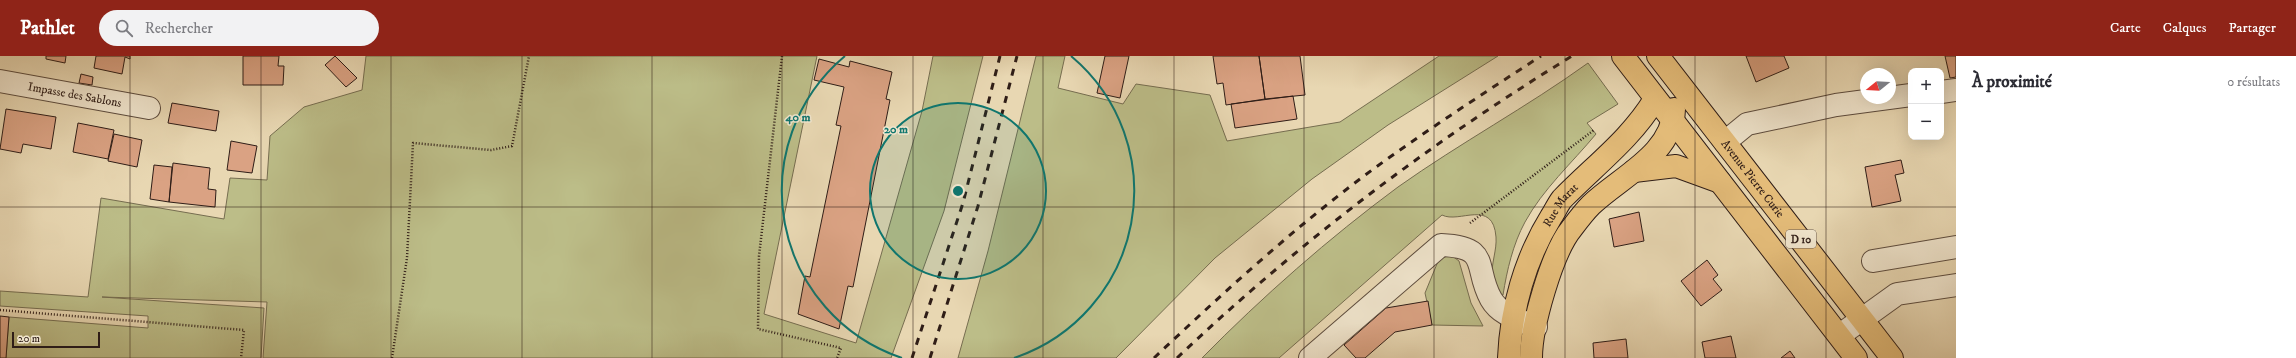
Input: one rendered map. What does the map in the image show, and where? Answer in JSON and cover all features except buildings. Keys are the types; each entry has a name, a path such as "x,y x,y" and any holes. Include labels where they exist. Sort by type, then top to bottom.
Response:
{"main road":[{"name":"D 10","path":"1623,56 1637,75 1667,109 1720,182 1840,335 1856,358"},
{"name":"Avenue Pierre Curie","path":"1659,57 1892,358"},
{"name":"Rue Marat","path":"1531,358 1543,293 1554,263 1570,230 1592,205 1634,171 1662,144 1674,76"},
{"name":"D 10","path":"1667,109 1710,122"},
{"name":"Rue Marat","path":"1509,358 1516,301 1536,241 1562,200 1617,147 1644,117 1667,109"},
{"path":"1634,171 1676,166 1720,182"}],"street":[{"name":"Impasse des Sablons","path":"0,81 149,108"},
{"path":"1944,92 1956,90"},
{"path":"1725,142 1747,124 1836,105 1908,95"},
{"path":"1310,358 1441,245 1462,246 1476,255 1491,300 1502,311 1513,318 1536,327"},
{"path":"1873,261 1956,247"},
{"path":"1840,335 1898,294 1956,285"}],"path":[{"path":"392,358 407,258 414,143 491,150 512,146 529,56"},
{"path":"782,56 759,256 758,329 841,348 837,358"},
{"path":"1441,245 1592,131 1597,130"},
{"path":"0,310 244,330 241,358"}],"green space":[{"path":"366,56 817,56 764,314 856,343 922,111 933,56 983,56 944,211 891,358 263,358 267,302 102,297 264,308 261,358 6,358 9,317 148,328 148,316 0,306 0,291 88,297 101,198 224,219 230,178 267,180 270,136 304,107 362,90"},
{"path":"1036,56 1065,56 1058,88 1123,104 1136,84 1210,95 1227,141 1340,122 1439,56 1498,56 1388,125 1312,179 1215,258 1116,358 958,358 988,251"},
{"path":"1588,63 1618,104 1587,123 1596,134 1549,187 1532,210 1521,230 1514,248 1503,295 1498,295 1492,277 1496,237 1494,225 1489,218 1482,215 1449,217 1442,215 1279,358 1202,358 1248,313 1321,247 1372,206 1445,155 1541,95"},
{"path":"1451,255 1459,261 1471,303 1483,326 1432,325 1425,293 1439,259"}],"railway":[{"path":"912,358 963,203 1000,56"},
{"path":"930,358 978,206 1017,56"},
{"path":"1154,358 1260,261 1343,192 1414,141 1541,56"},
{"path":"1177,358 1270,275 1367,196 1467,124 1572,56"}]}
